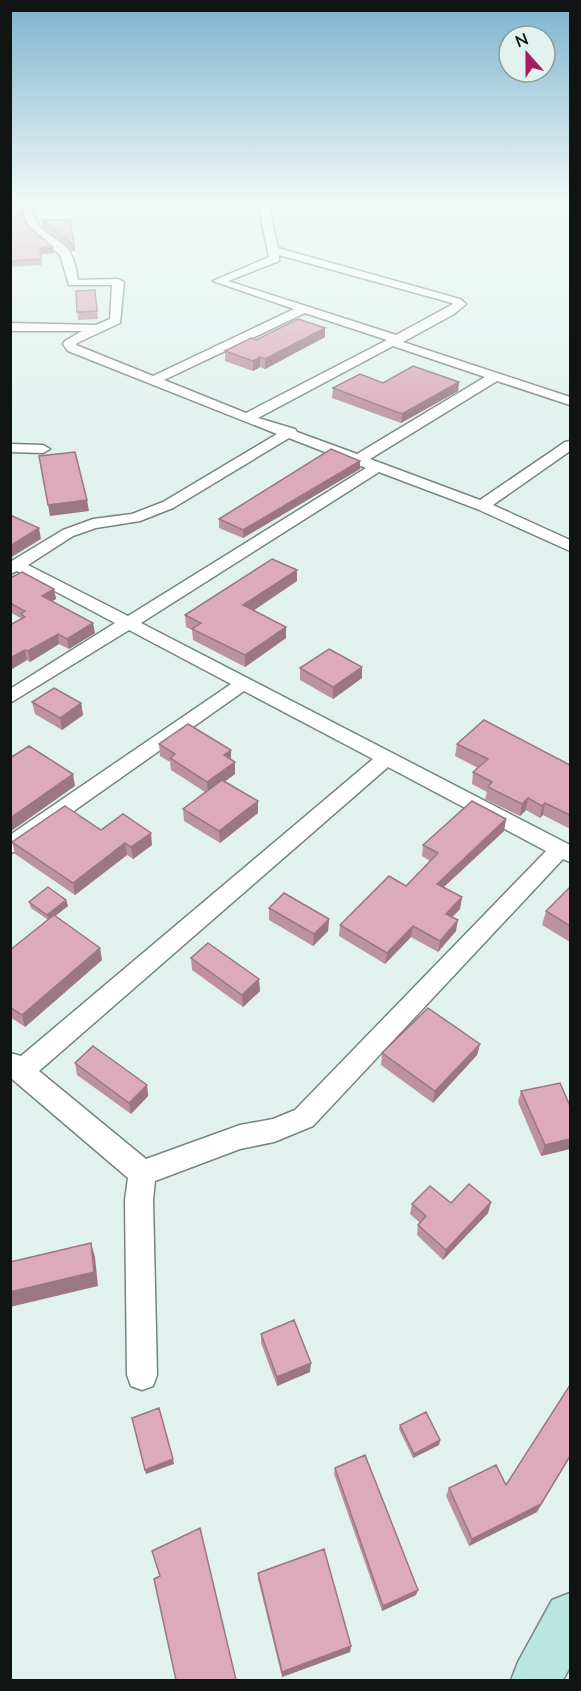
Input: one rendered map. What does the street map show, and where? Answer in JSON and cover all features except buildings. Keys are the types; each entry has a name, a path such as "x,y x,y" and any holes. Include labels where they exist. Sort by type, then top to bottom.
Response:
{"street":[{"path":"73,282 118,282 116,321 73,340 69,344 72,348 247,418 290,432 482,506 570,546"},
{"path":"221,282 394,340 494,377 570,401"},
{"path":"247,418 450,312 460,304 388,282"},
{"path":"154,380 303,309"},
{"path":"10,327 97,328"},
{"path":"360,459 494,377"},
{"path":"14,567 68,533 93,524 135,519 168,505 290,432"},
{"path":"482,506 570,445"},
{"path":"10,448 43,449"},
{"path":"10,697 379,466"},
{"path":"14,567 128,623 565,851 304,1118 274,1130 240,1137 142,1173"},
{"path":"10,846 243,684"},
{"path":"142,1173 16,1066 387,758"},
{"path":"142,1173 139,1200 142,1375"},
{"path":"536,1680 570,1618"}]}
